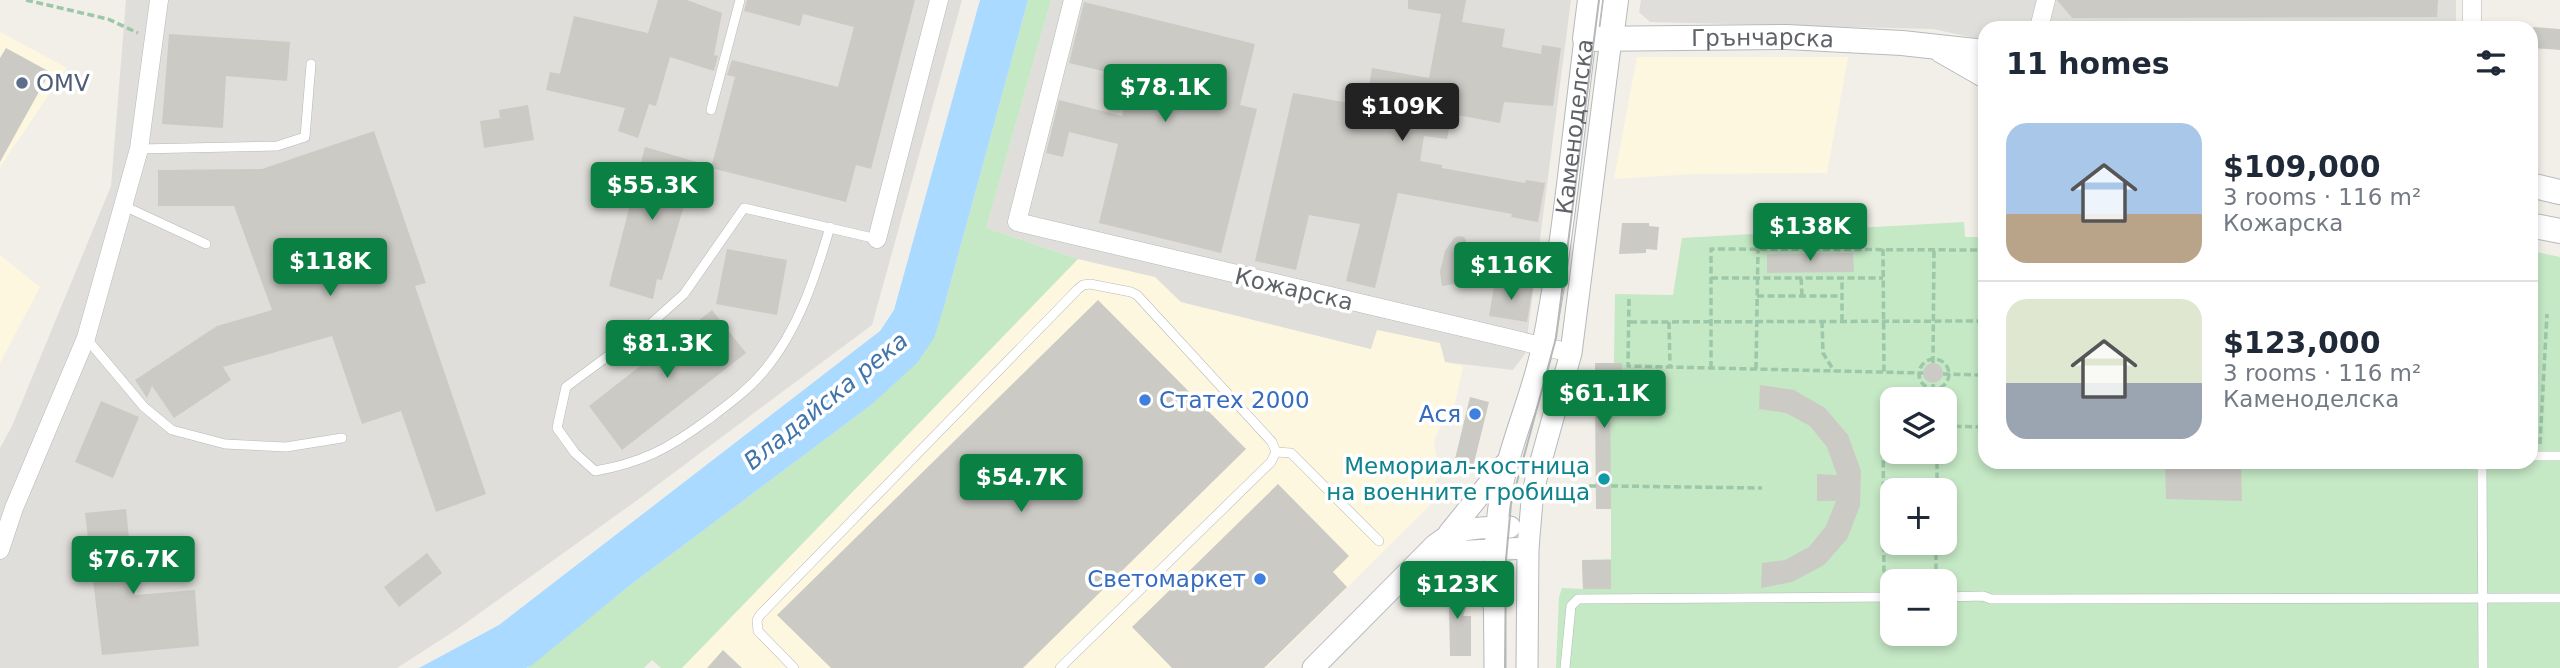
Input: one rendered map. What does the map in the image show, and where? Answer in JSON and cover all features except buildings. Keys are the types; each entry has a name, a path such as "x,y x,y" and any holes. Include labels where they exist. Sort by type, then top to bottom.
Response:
{"main road":[{"name":"Каменоделска","path":"1585,39 1590,0"},
{"name":"Каменоделска","path":"1611,39 1616,0"},
{"name":"Грънчарска","path":"1585,39 1787,37 1902,43 1978,51"},
{"path":"1939,48 1978,71"},
{"path":"2538,185 2560,192"},
{"path":"2538,227 2560,231"}],"street":[{"path":"0,550 24,483 86,338 139,149 159,0"},
{"path":"877,239 939,0"},
{"name":"Кожарска","path":"1073,0 1017,222 1571,354"},
{"path":"2042,21 2046,0"},
{"path":"2472,0 2472,21"},
{"name":"Каменоделска","path":"1495,668 1496,549 1504,479 1543,347 1559,250 1585,39"},
{"name":"Каменоделска","path":"1527,668 1529,526 1536,479 1571,354 1611,39"},
{"path":"2538,182 2560,181"},
{"path":"1313,668 1449,533 1511,455"},
{"path":"1449,533 1477,527 1529,526"},
{"path":"1400,582 1453,552 1528,548"},
{"path":"1428,564 1443,563 1469,571 1482,583 1495,607"}],"lane":[{"path":"710,110 740,0"},
{"path":"139,149 277,146 305,137 311,64"},
{"path":"124,206 206,244"},
{"path":"830,227 813,284 792,327 763,372 734,400 673,446 625,466 595,471 575,453 557,428 566,387 646,328 684,294 744,208 830,227 877,239"},
{"path":"794,668 758,631 757,620 1083,285 1129,291 1137,295 1272,442 1276,452 1271,462 1060,668"},
{"path":"86,338 144,407 172,430 225,444 286,447 342,438"},
{"path":"1276,452 1291,453 1379,541"},
{"path":"2538,456 2560,456"},
{"path":"2482,469 2483,668"},
{"path":"1957,597 1983,596 1991,599 2560,598"},
{"path":"1565,668 1571,606 1578,599 1880,597"}],"path":[{"path":"26,0 108,19 154,40"},
{"path":"1711,368 1711,249 1978,250"},
{"path":"1756,369 1758,249"},
{"path":"1884,249 1884,373"},
{"path":"1933,361 1934,250"},
{"path":"1711,278 1883,278"},
{"path":"1801,278 1801,296"},
{"path":"1842,278 1842,321"},
{"path":"1757,296 1842,296"},
{"path":"1629,299 1628,366 1921,373"},
{"path":"2538,420 2547,314"},
{"path":"1822,321 1823,353 1834,371"},
{"path":"1629,322 1978,321"},
{"path":"1669,322 1670,367"},
{"path":"1925,387 1920,381 1926,360 1942,360 1950,374 1947,382 1939,387"},
{"path":"1943,374 1978,375"},
{"path":"1957,426 1978,427"},
{"path":"1884,464 1887,569"},
{"path":"1569,486 1596,486"},
{"path":"1611,486 1762,488"}],"shaded area":[{"path":"126,0 962,0 872,325 636,501 456,630 397,668 0,668 0,448 12,426 111,186"},
{"path":"1051,0 1571,0 1525,354 1513,370 1445,362 1440,343 1377,330 1371,349 1181,302 1155,277 1078,259 986,228"},
{"path":"1641,0 2456,0 2456,21 1978,21 1978,39 1933,29 1650,22 1639,12"},
{"path":"0,32 67,68 0,167"},
{"path":"1637,57 1848,57 1827,173 1693,174 1614,179"},
{"path":"0,255 40,287 0,363"},
{"path":"1078,259 1155,277 1181,302 1370,349 1376,329 1440,343 1445,362 1463,366 1453,413 1441,425 1434,440 1438,472 1430,505 1266,668 682,668"}],"green space":[{"path":"1028,0 1051,0 986,228 1078,259 682,668 661,668 652,660 644,668 527,668 629,586 871,405 945,303"},
{"path":"1964,222 1965,237 1978,237 1978,469 2538,469 2538,252 2560,257 2560,668 1556,668 1559,597 1562,588 1583,589 1582,560 1611,559 1611,509 1596,509 1595,363 1614,363 1615,294 1673,295 1682,238"}],"water":[{"name":"Владайска река","path":"980,0 1028,0 945,303 934,338 917,363 871,405 629,586 531,666 419,668 499,625 880,331 894,310"}],"tram line":[{"path":"1505,668 1506,560 1511,504 1556,338 1599,0"}],"place":[{"name":"OMV","path":"22,83"},
{"name":"Статех 2000","path":"1145,400"},
{"name":"Ася","path":"1475,414"},
{"name":"Мемориал-костница на военните гробища","path":"1604,479"},
{"name":"Светомаркет","path":"1260,579"}]}
